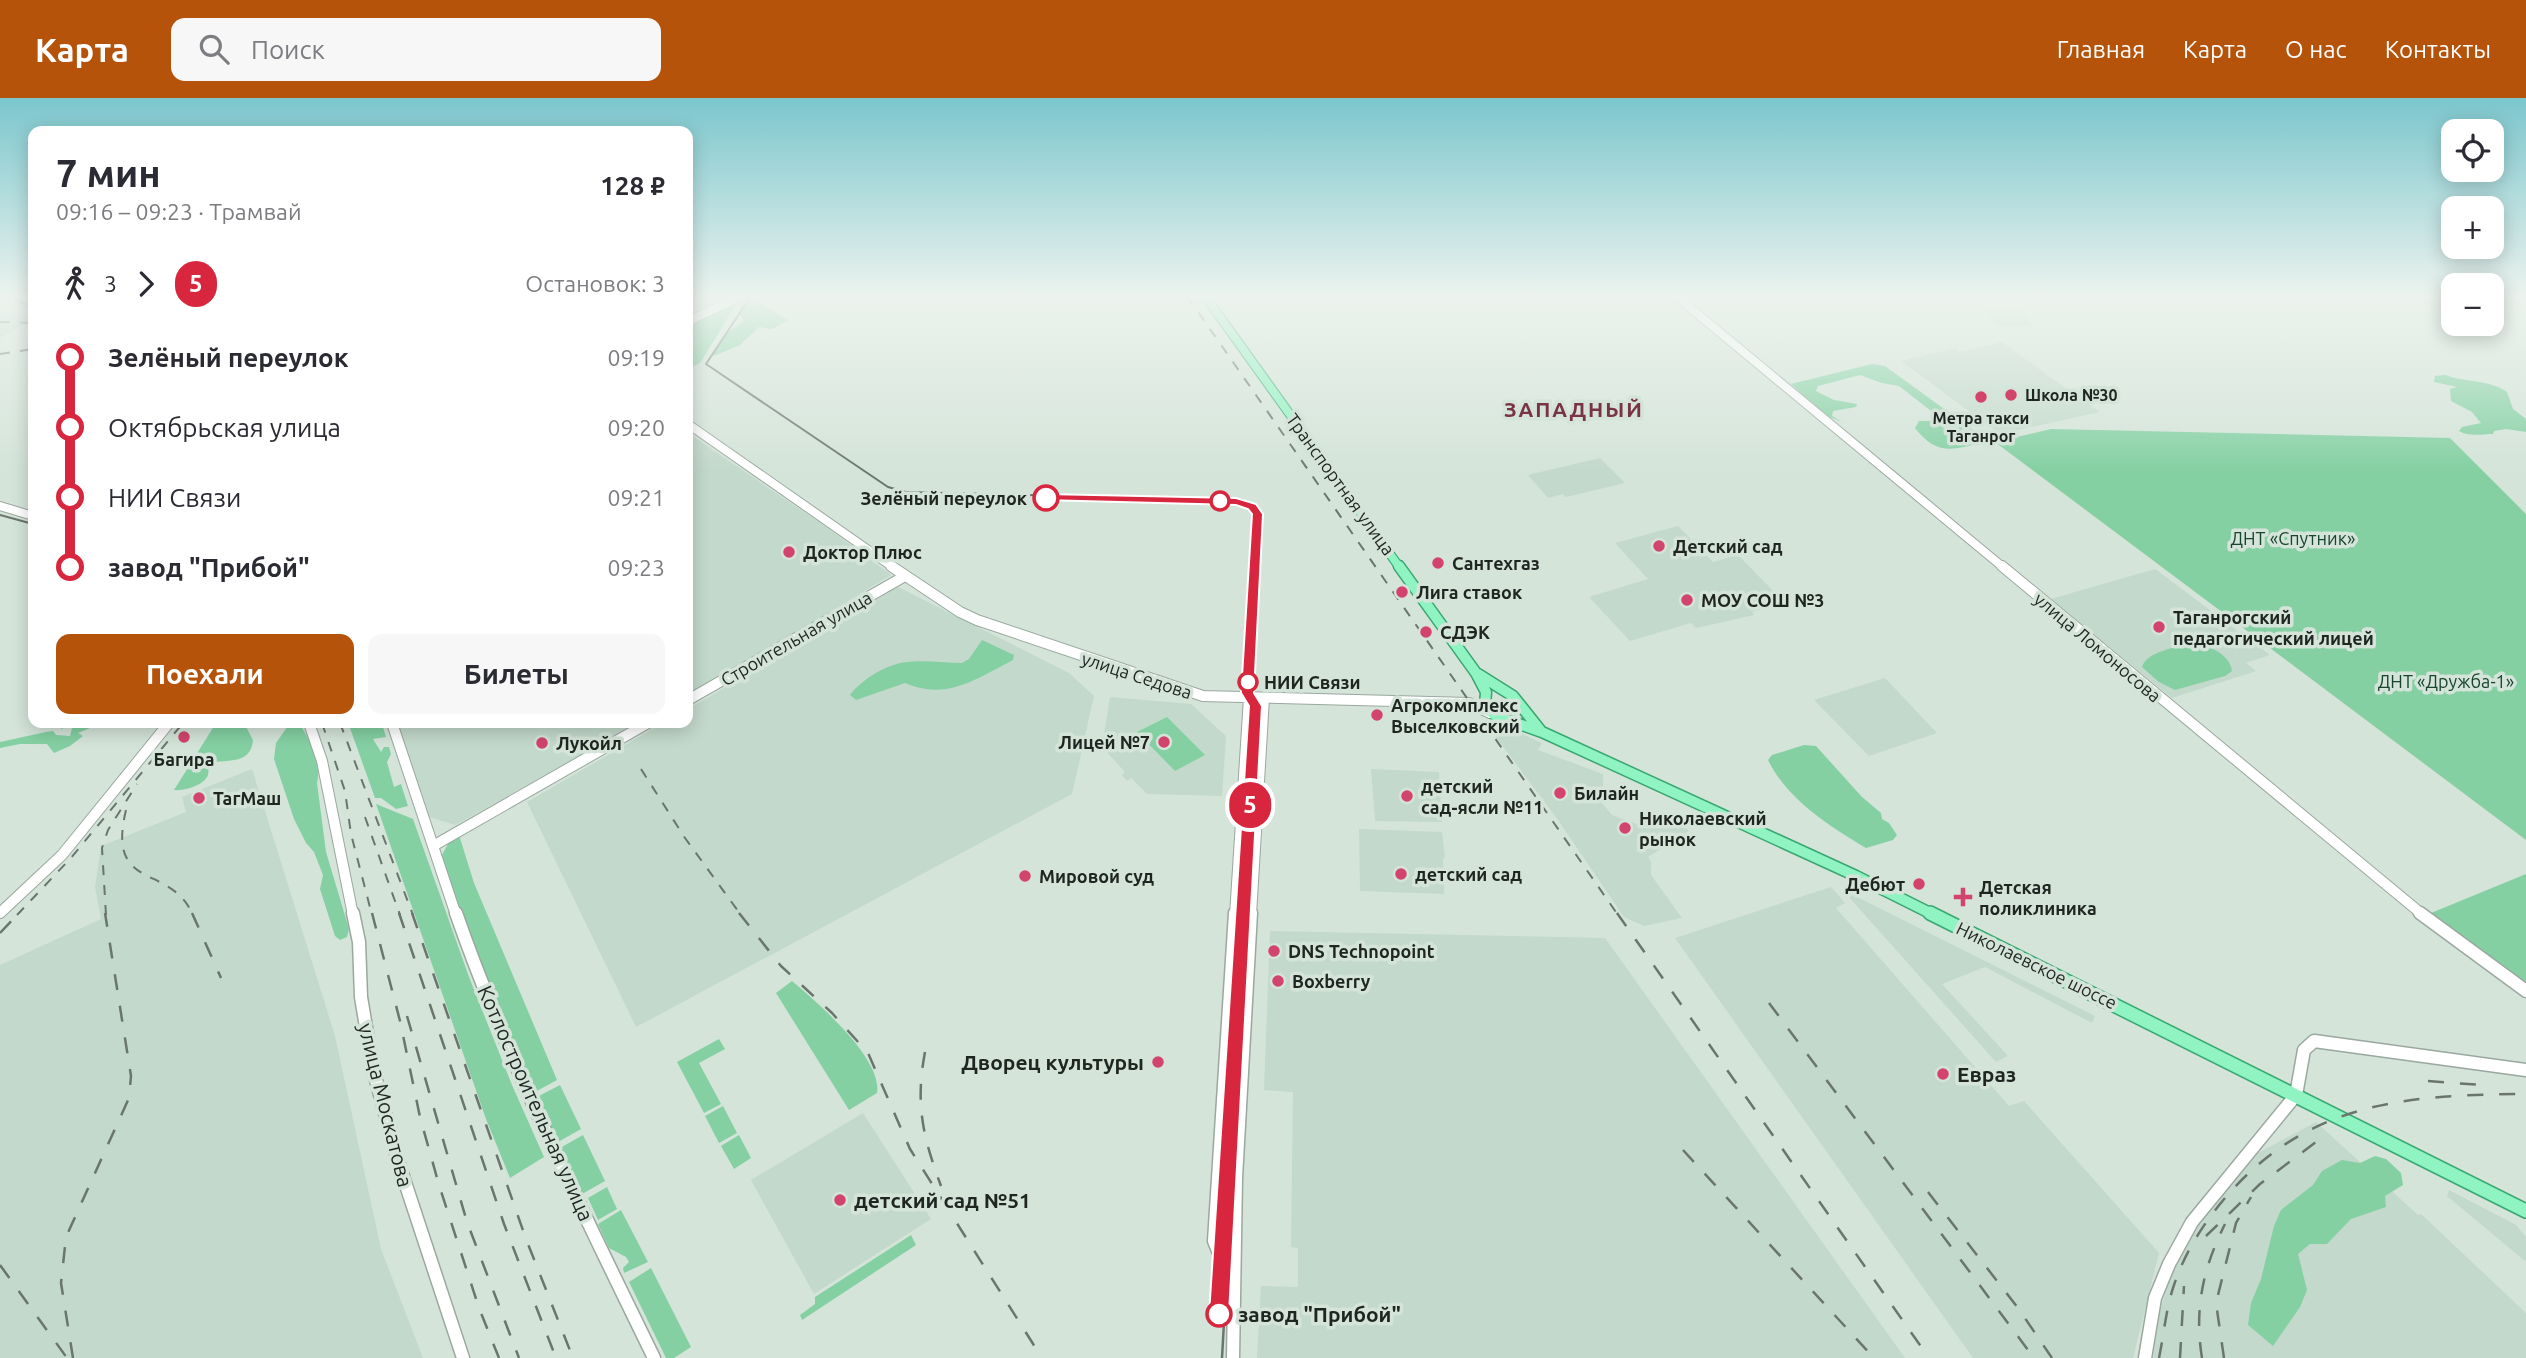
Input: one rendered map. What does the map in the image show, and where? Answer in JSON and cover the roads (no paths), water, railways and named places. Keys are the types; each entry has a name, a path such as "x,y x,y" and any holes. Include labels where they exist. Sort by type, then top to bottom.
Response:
{"main road":[{"name":"Транспортная улица","path":"1247,355 1476,673"},
{"name":"улица Ломоносова","path":"1747,355 2420,913 2526,991"},
{"name":"улица Седова","path":"693,427 960,612 1196,695 1468,704 1487,697"},
{"path":"0,506 28,514"},
{"name":"Строительная улица","path":"693,697 905,576"},
{"path":"1476,673 1487,697 1485,706 1493,715 1507,718 1516,714 1520,706 1516,699 1504,693 1487,697"},
{"path":"1476,673 1516,699 1542,732"},
{"path":"1235,1290 1214,1241 1249,698"},
{"path":"1233,1358 1236,1192 1264,698"},
{"name":"улица Седова","path":"1468,704 1493,715"},
{"name":"Николаевское шоссе","path":"1493,715 1542,732 1856,876 2526,1211"},
{"path":"0,913 62,855 165,728"},
{"name":"улица Москатова","path":"311,728 323,761 359,942 366,1039 373,1069 398,1161 463,1358"},
{"name":"Котлостроительная улица","path":"394,728 495,1018 523,1085 654,1358"},
{"path":"433,846 639,728"},
{"path":"2145,1358 2155,1298 2169,1264 2192,1222 2296,1096 2304,1050 2314,1041 2526,1070"}],"tram line":[{"path":"712,355 706,364 888,487 906,492 1237,500 1249,503 1259,510 1251,693 1259,706 1247,915"},
{"name":"5","path":"1046,498 1236,502 1252,506 1257,514 1248,693 1256,706 1219,1314"},
{"path":"0,515 28,523"},
{"path":"1222,1358 1247,913"}],"railway":[{"path":"1228,355 1618,915"},
{"path":"17,915 70,859 179,728"},
{"path":"324,728 345,791 351,834 372,915"},
{"path":"342,728 413,915"},
{"path":"641,769 685,838 741,915"},
{"path":"106,915 102,848 108,830 137,784"},
{"path":"126,810 122,836 125,854 132,866 170,888 183,899 193,914"},
{"path":"365,817 400,915"},
{"path":"0,933 19,913"},
{"path":"73,1358 61,1283 66,1237 129,1098 131,1076 105,913"},
{"path":"372,913 400,1021 420,1117 439,1185 479,1308 499,1358"},
{"path":"399,913 504,1224 556,1358"},
{"path":"412,913 526,1239 573,1358"},
{"path":"739,913 781,966 832,1013 868,1053 910,1149 1042,1358"},
{"path":"1617,913 1929,1358"},
{"path":"193,914 221,978"},
{"path":"1769,1003 2034,1358"},
{"path":"407,1016 467,1222 519,1358"},
{"path":"925,1052 921,1088 922,1120 941,1186"},
{"path":"2428,1081 2481,1085"},
{"path":"2159,1358 2171,1294 2191,1247 2232,1190 2264,1160 2297,1137 2331,1120 2367,1109 2404,1101 2443,1097 2526,1094"},
{"path":"2206,1236 2260,1184 2320,1139"},
{"path":"1683,1150 1874,1358"},
{"path":"1928,1192 2018,1308 2052,1358"},
{"path":"2224,1358 2216,1303 2236,1223 2251,1197"},
{"path":"2202,1358 2199,1323 2202,1289 2217,1240 2225,1224"},
{"path":"0,1265 67,1358"},
{"path":"2180,1358 2184,1286"}],"place":[{"name":"Школа №30","path":"2011,395"},
{"name":"Метра такси Таганрог","path":"1981,397"},
{"name":"Зелёный переулок","path":"1046,498"},
{"name":"Детский сад","path":"1659,546"},
{"name":"Доктор Плюс","path":"789,552"},
{"name":"Сантехгаз","path":"1438,563"},
{"name":"Лига ставок","path":"1402,592"},
{"name":"МОУ СОШ №3","path":"1687,600"},
{"name":"Таганрогский педагогический лицей","path":"2159,627"},
{"name":"СДЭК","path":"1426,632"},
{"name":"НИИ Связи","path":"1248,682"},
{"name":"Агрокомплекс Выселковский","path":"1377,715"},
{"name":"Багира","path":"184,737"},
{"name":"Лицей №7","path":"1164,742"},
{"name":"Лукойл","path":"542,743"},
{"name":"Билайн","path":"1560,793"},
{"name":"детский сад-ясли №11","path":"1407,796"},
{"name":"ТагМаш","path":"199,798"},
{"name":"Николаевский рынок","path":"1625,828"},
{"name":"детский сад","path":"1401,874"},
{"name":"Мировой суд","path":"1025,876"},
{"name":"Дебют","path":"1919,884"},
{"name":"Детская поликлиника","path":"1963,897"},
{"name":"DNS Technopoint","path":"1274,951"},
{"name":"Boxberry","path":"1278,981"},
{"name":"Дворец культуры","path":"1158,1062"},
{"name":"Евраз","path":"1943,1074"},
{"name":"детский сад №51","path":"840,1200"},
{"name":"завод \"Прибой\"","path":"1219,1314"}],"district":[{"name":"ЗАПАДНЫЙ","path":"1574,409"}],"park label":[{"name":"ДНТ «Спутник»","path":"2293,538"},
{"name":"ДНТ «Дружба-1»","path":"2446,681"}]}
